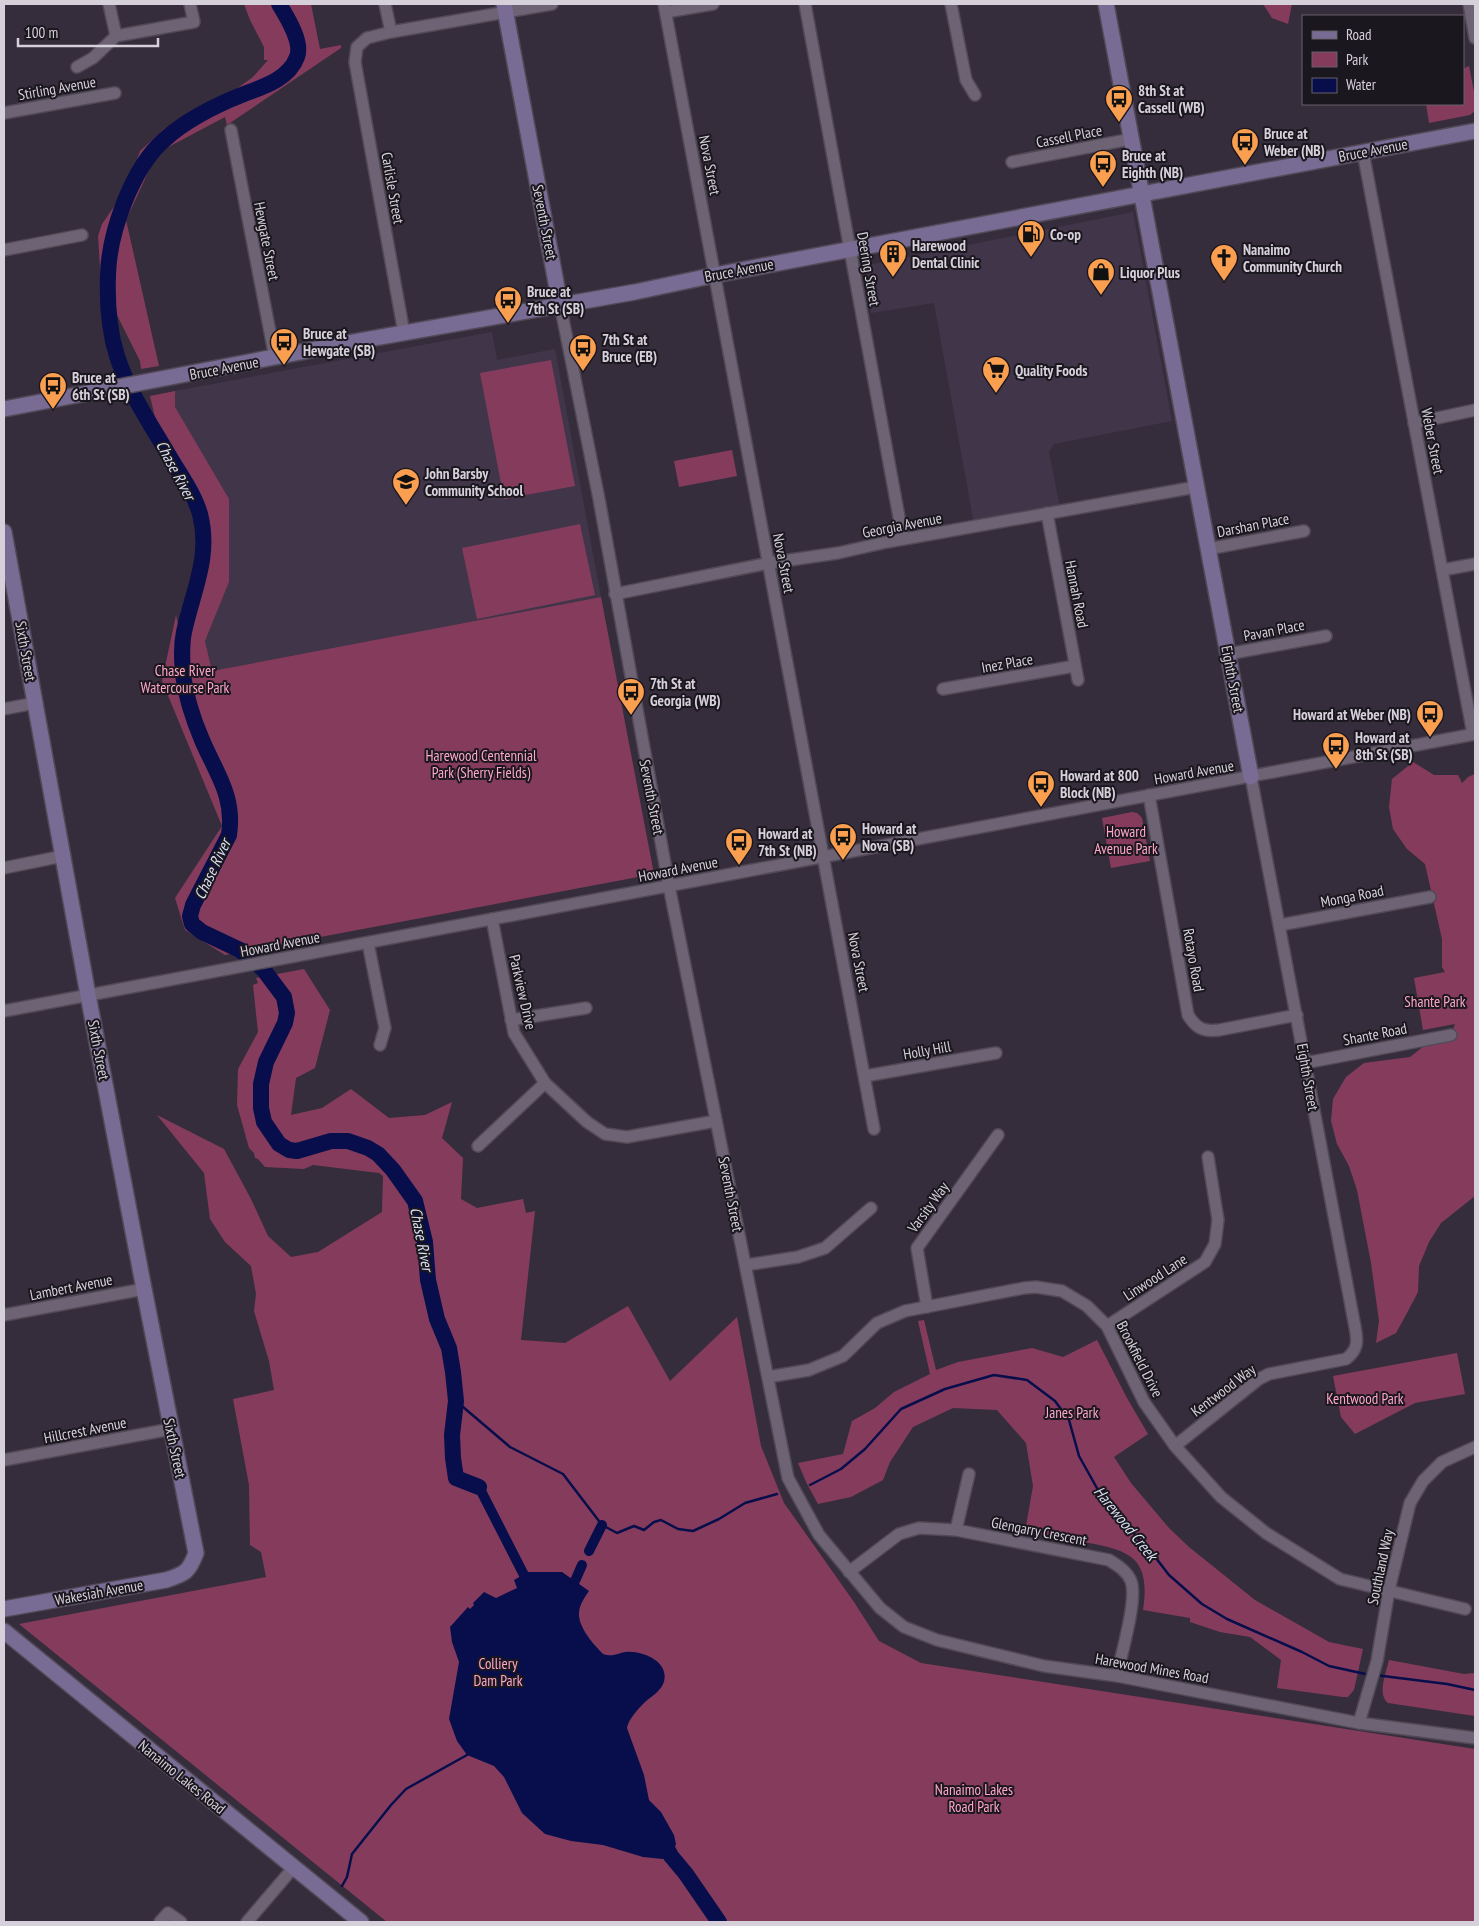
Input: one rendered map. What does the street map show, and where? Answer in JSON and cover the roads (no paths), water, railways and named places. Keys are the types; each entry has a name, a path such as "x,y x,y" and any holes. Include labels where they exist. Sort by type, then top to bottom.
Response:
{"street":[{"path":"109,4 116,36"},
{"path":"77,67 93,58 116,36 194,22 190,4"},
{"path":"385,4 391,32 505,8 552,4"},
{"path":"665,8 714,4"},
{"name":"Deering Street","path":"805,4 903,539"},
{"path":"951,4 966,80 975,95"},
{"name":"Eighth Street","path":"1106,4 1356,1333 1356,1347 1352,1354"},
{"path":"1469,4 1475,38"},
{"name":"Seventh Street","path":"505,8 560,304 599,499 614,594 669,886 788,1478 819,1536 849,1572"},
{"name":"Nova Street","path":"665,8 874,1129"},
{"name":"Carlisle Street","path":"391,32 368,38 357,47 355,62 404,333"},
{"name":"Stirling Avenue","path":"4,113 115,93"},
{"name":"Hewgate Street","path":"231,130 275,358"},
{"name":"Bruce Avenue","path":"4,409 560,304 635,292 715,274 1475,131"},
{"name":"Cassell Place","path":"1012,162 1131,139"},
{"name":"Weber Street","path":"1363,152 1474,734"},
{"path":"4,250 82,235"},
{"path":"1414,423 1475,410"},
{"name":"Georgia Avenue","path":"614,594 769,563 838,553 903,539 1196,487"},
{"name":"Hannah Road","path":"1047,513 1078,680"},
{"name":"Darshan Place","path":"1208,549 1304,530"},
{"name":"Sixth Street","path":"4,532 88,995 196,1553 191,1566"},
{"path":"1442,570 1475,564"},
{"name":"Pavan Place","path":"1228,654 1326,636"},
{"name":"Inez Place","path":"943,688 1075,666"},
{"path":"4,709 35,704"},
{"name":"Howard Avenue","path":"4,1011 1474,734"},
{"name":"Rotayo Road","path":"1149,795 1188,1014 1194,1024 1201,1029 1213,1031 1297,1015"},
{"path":"4,868 63,856"},
{"name":"Monga Road","path":"1280,925 1430,897"},
{"name":"Parkview Drive","path":"492,919 514,1033 545,1083 587,1122 605,1134 627,1137 716,1121"},
{"path":"368,943 385,1028 380,1045"},
{"path":"511,1020 586,1008"},
{"name":"Shante Road","path":"1305,1063 1451,1035"},
{"name":"Holly Hill","path":"865,1076 996,1053"},
{"path":"478,1146 545,1083"},
{"name":"Varsity Way","path":"927,1307 917,1248 998,1134"},
{"name":"Linwood Lane","path":"1107,1326 1205,1262 1214,1244 1218,1220 1208,1157"},
{"path":"746,1266 798,1257 824,1248 871,1208"},
{"name":"Brookfield Drive","path":"768,1377 809,1370 843,1356 877,1323 905,1311 1036,1287 1062,1291 1087,1306 1107,1326 1144,1402 1174,1446 1221,1497 1266,1533 1340,1579 1465,1610"},
{"name":"Lambert Avenue","path":"4,1315 144,1289"},
{"name":"Kentwood Way","path":"1174,1446 1259,1379 1269,1374 1346,1359 1352,1354"},
{"name":"Hillcrest Avenue","path":"4,1460 171,1429"},
{"name":"Southland Way","path":"1359,1723 1377,1661 1389,1590 1410,1503 1423,1481 1442,1462 1475,1447"},
{"path":"956,1530 969,1474"},
{"name":"Glengarry Crescent","path":"849,1572 899,1534 919,1528 956,1530 1109,1560 1123,1569 1131,1580 1133,1595 1117,1676"},
{"name":"Wakesiah Avenue","path":"4,1609 166,1580 184,1574 191,1566"},
{"name":"Harewood Mines Road","path":"849,1572 880,1608 904,1627 937,1640 1044,1666 1117,1676 1359,1723 1475,1738"},
{"name":"Nanaimo Lakes Road","path":"4,1631 361,1922"},
{"path":"247,1922 294,1867"},
{"path":"160,1922 168,1913 181,1922"}],"water":[{"path":"528,1572 562,1572 589,1591 582,1601 579,1618 587,1635 603,1654 641,1653 662,1666 665,1678 662,1686 636,1711 627,1728 644,1775 649,1800 661,1812 674,1835 676,1844 671,1856 663,1859 643,1857 603,1845 571,1841 545,1834 522,1813 504,1777 494,1766 467,1755 457,1741 449,1719 459,1662 452,1642 450,1627 468,1607 470,1609 474,1605 473,1603 484,1592 496,1598 517,1588 514,1580"}],"waterway":[{"name":"Chase River","path":"279,4 298,44 297,57 293,65 282,77 275,81 212,108 182,126 152,152 132,184 118,221 109,258 108,295 110,326 117,356 127,382 190,491 200,514 203,530 200,573 183,637 183,675 188,700 196,724 227,797 230,821 229,835 193,905 190,916 192,924 202,932 240,950 263,969 284,997 287,1013 285,1023 266,1062 261,1084 261,1108 264,1122 279,1144 289,1150 297,1151 331,1141 348,1141 368,1148 378,1154 393,1170 415,1201 425,1242 428,1280 437,1319 449,1348 453,1372 456,1401 452,1435 456,1478 479,1487"},
{"name":"Harewood Creek","path":"810,1485 841,1469 865,1449 901,1409 945,1389 994,1375 1027,1380 1055,1401 1069,1420 1079,1456 1098,1490 1169,1575 1202,1604 1227,1619 1329,1666 1370,1675"},
{"name":"Harewood Creek","path":"456,1401 510,1447 563,1474 602,1525 617,1533 634,1526 644,1530 654,1522 661,1520 678,1529 693,1531 719,1519 745,1503 777,1494"},
{"name":"Chase River","path":"479,1487 524,1575"},
{"path":"589,1551 602,1525"},
{"path":"575,1581 582,1565"},
{"name":"Harewood Creek","path":"1375,1675 1447,1684 1475,1690"},
{"path":"342,1886 347,1877 352,1854 406,1789 467,1755"},
{"name":"Chase River","path":"661,1837 671,1856 686,1874 719,1922"}],"place":[{"name":"8th St at Cassell (WB)","path":"1119,123"},
{"name":"Bruce at Weber (NB)","path":"1245,166"},
{"name":"Bruce at Eighth (NB)","path":"1103,188"},
{"name":"Co-op","path":"1031,258"},
{"name":"Harewood Dental Clinic","path":"893,278"},
{"name":"Nanaimo Community Church","path":"1224,282"},
{"name":"Liquor Plus","path":"1101,296"},
{"name":"Bruce at 7th St (SB)","path":"508,324"},
{"name":"Bruce at Hewgate (SB)","path":"284,366"},
{"name":"7th St at Bruce (EB)","path":"583,372"},
{"name":"Quality Foods","path":"996,394"},
{"name":"Bruce at 6th St (SB)","path":"53,410"},
{"name":"John Barsby Community School","path":"406,506"},
{"name":"7th St at Georgia (WB)","path":"631,716"},
{"name":"Howard at Weber (NB)","path":"1430,738"},
{"name":"Howard at 8th St (SB)","path":"1336,770"},
{"name":"Howard at 800 Block (NB)","path":"1041,808"},
{"name":"Howard at Nova (SB)","path":"843,861"},
{"name":"Howard at 7th St (NB)","path":"739,866"}],"park label":[{"name":"Chase River Watercourse Park","path":"185,678"},
{"name":"Harewood Centennial Park (Sherry Fields)","path":"481,764"},
{"name":"Howard Avenue Park","path":"1126,840"},
{"name":"Shante Park","path":"1435,1001"},
{"name":"Kentwood Park","path":"1365,1398"},
{"name":"Janes Park","path":"1072,1412"},
{"name":"Colliery Dam Park","path":"498,1672"},
{"name":"Nanaimo Lakes Road Park","path":"974,1798"}]}
